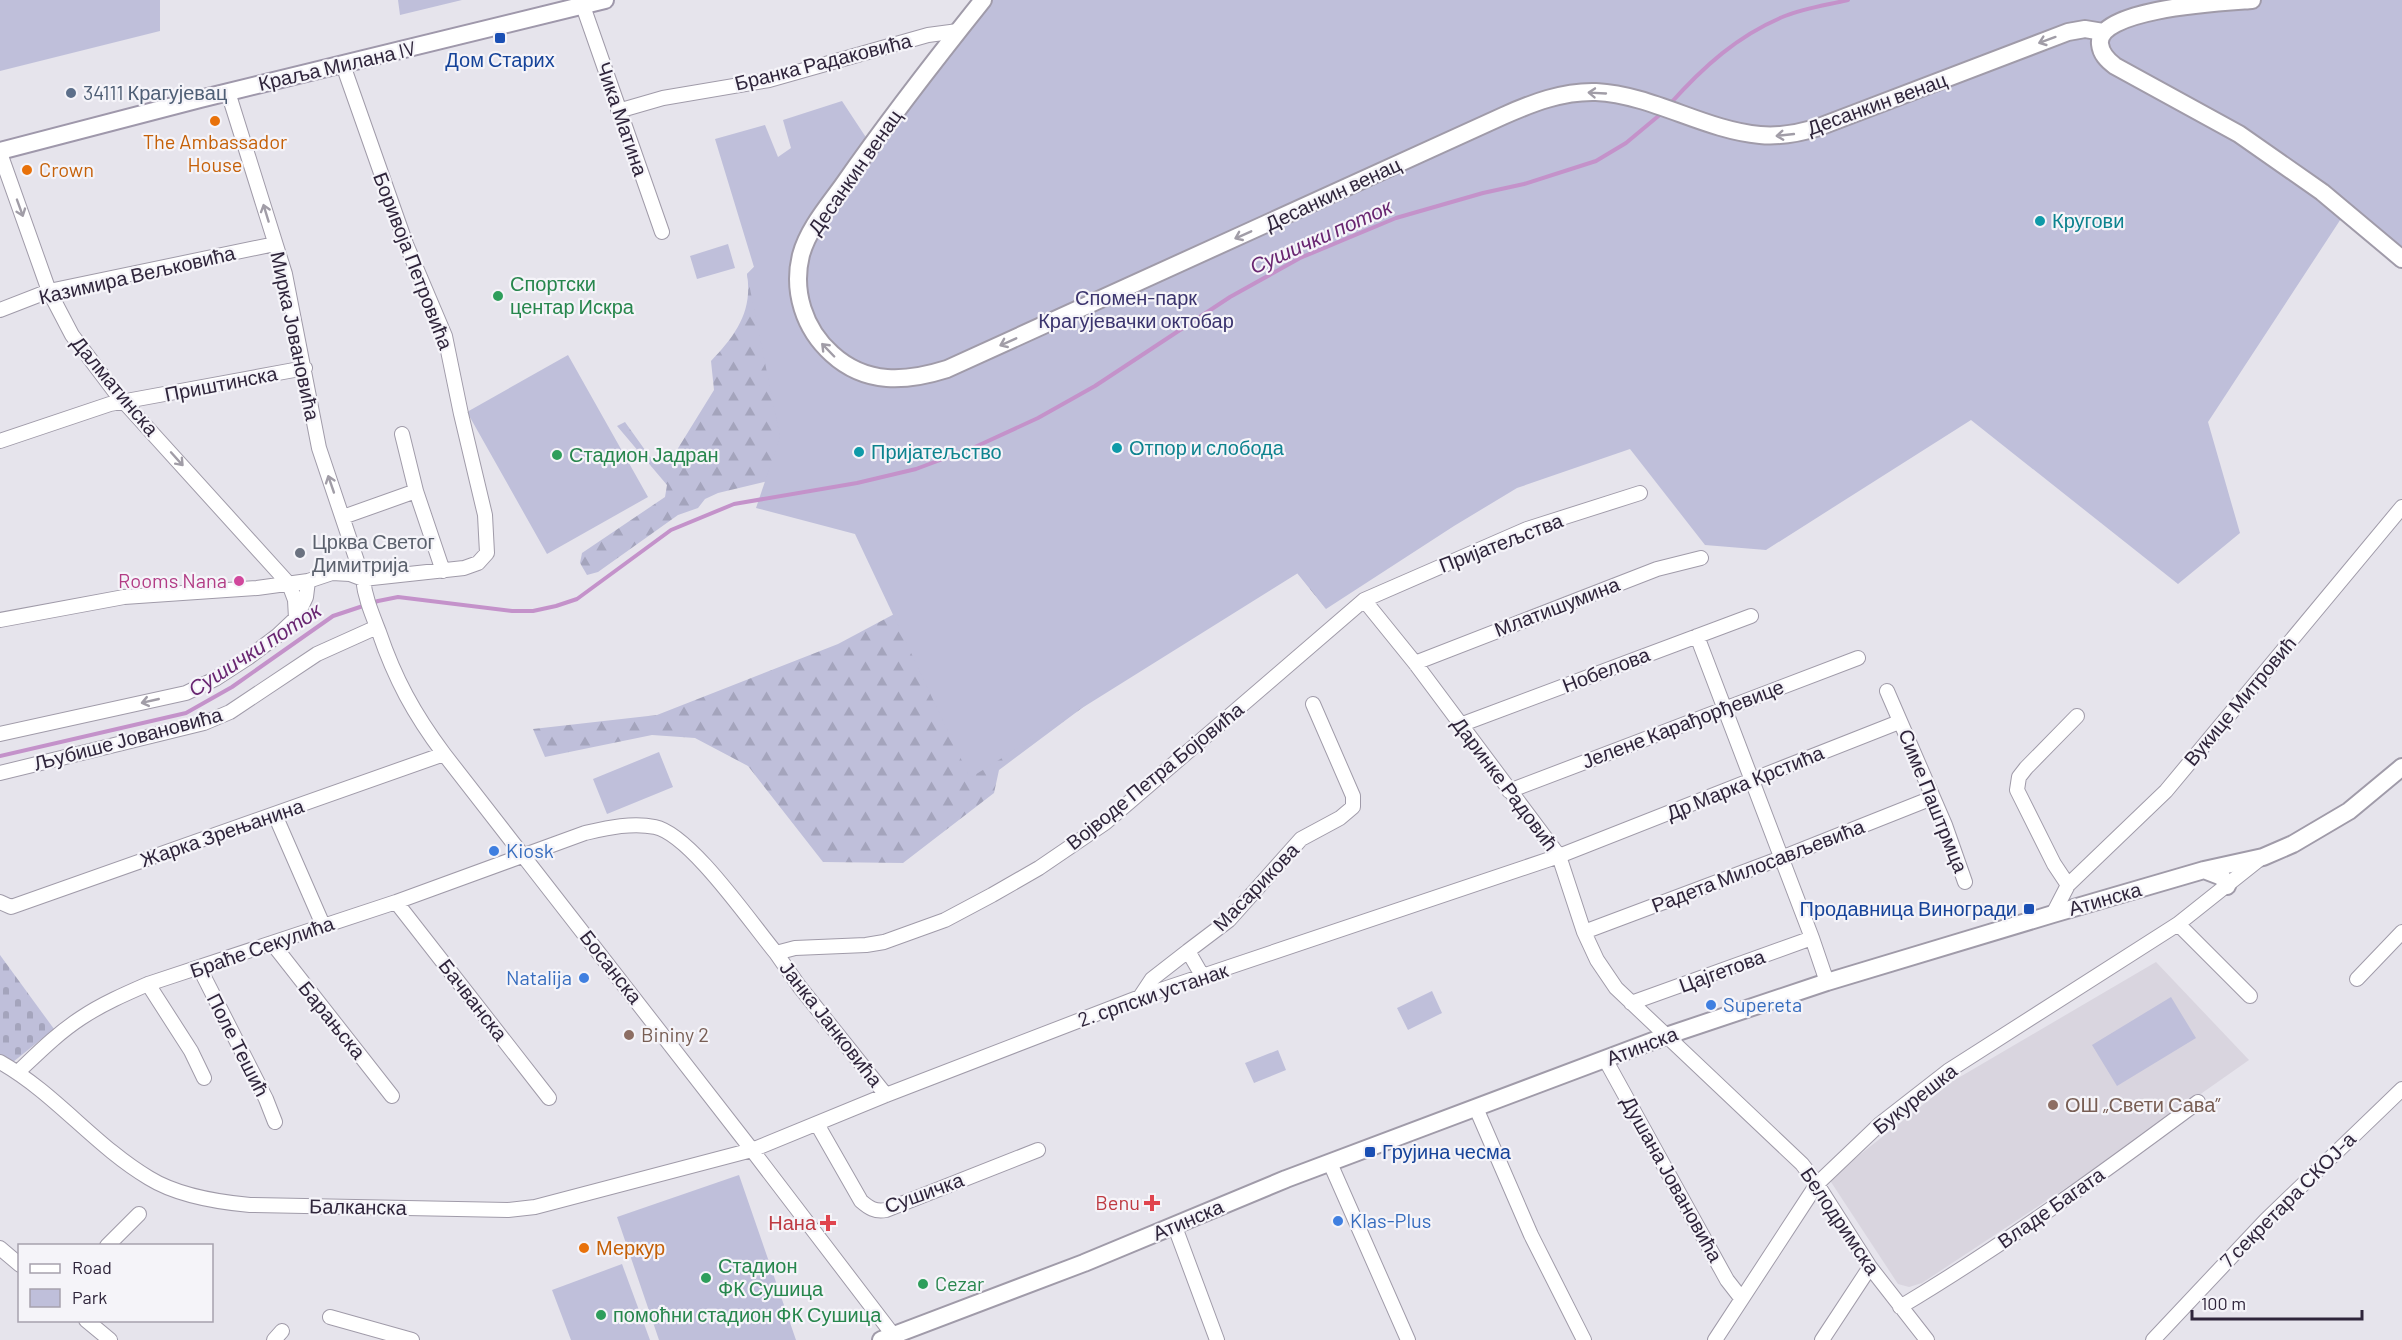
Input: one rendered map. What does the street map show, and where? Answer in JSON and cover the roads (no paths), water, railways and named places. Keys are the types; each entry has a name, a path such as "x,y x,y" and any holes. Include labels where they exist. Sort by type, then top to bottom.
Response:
{"street":[{"name":"Краља Милана IV","path":"0,152 228,92 605,0"},
{"name":"Десанкин венац","path":"983,0 828,207 807,239 800,263 798,281 800,302 816,336 842,363 881,379 915,378 947,369 1534,103 1562,95 1594,92 1654,104 1735,130 1759,135 1803,132 2068,32 2085,29 2103,32 2116,22 2143,14 2203,4 2252,0"},
{"name":"Чика Матина","path":"583,6 662,232"},
{"name":"Бранка Радаковића","path":"618,111 663,98 769,80 928,35 958,31"},
{"path":"2103,32 2099,40 2108,61 2239,134 2322,192 2402,259"},
{"name":"Боривоја Петровића","path":"343,65 406,244 445,336 460,414 485,515 487,553 478,563 464,568 442,571"},
{"name":"Мирка Јовановића","path":"228,92 292,302 319,448 363,579"},
{"name":"Далматинска","path":"0,152 49,291 72,335 124,402 289,584"},
{"name":"Казимира Вељковића","path":"0,310 49,291 275,244"},
{"name":"Приштинска","path":"0,441 110,404 305,368"},
{"path":"0,620 124,597 257,588 308,581 332,573 342,572 363,579 442,571 416,491 402,434"},
{"path":"343,517 416,491"},
{"name":"Пријатељства","path":"1364,600 1527,529 1640,493"},
{"name":"Вукице Митровић","path":"2053,914 2068,885 2166,791 2402,507"},
{"name":"Млатишумина","path":"1415,663 1657,568 1701,558"},
{"name":"Босанска","path":"363,579 365,594 403,693 422,724 752,1150 891,1338"},
{"path":"0,734 186,693 215,679 277,636 296,618 306,597 308,581"},
{"path":"289,584 295,600 296,618"},
{"name":"Даринке Радовић","path":"1364,600 1415,663 1559,856 1584,932 1597,960 1611,981 1665,1036"},
{"name":"Војводе Петра Бојовића","path":"776,953 795,948 884,942 945,920 1039,868 1105,823 1364,600"},
{"name":"Нобелова","path":"1460,725 1751,616"},
{"name":"Љубише Јовановића","path":"0,773 204,723 230,712 317,654 375,622"},
{"path":"1697,636 1827,982"},
{"name":"Јелене Карађорђевице","path":"1509,791 1858,657"},
{"path":"1887,691 1900,721"},
{"name":"Масарикова","path":"1140,997 1152,979 1229,920 1300,839 1351,811 1354,803 1353,796 1313,704"},
{"path":"2068,885 2054,864 2020,796 2018,786 2019,777 2026,768 2077,716"},
{"name":"Др Марка Крстића","path":"1559,856 1900,721"},
{"name":"Симе Паштрмца","path":"1900,721 1945,825 1965,882"},
{"name":"Жарка Зрењанина","path":"0,902 11,907 444,754"},
{"name":"Атинска","path":"891,1338 1330,1163 1665,1036 1827,982 2053,914 2204,870 2262,857 2293,844 2349,811 2402,767"},
{"name":"Радета Милосављевића","path":"1584,932 1932,798"},
{"path":"275,815 323,925"},
{"path":"525,855 607,828 645,826 660,829 674,836 697,855 776,953"},
{"name":"Браће Секулића","path":"18,1072 81,1018 112,1000 148,984 200,969 323,925 396,902 525,855"},
{"name":"2. српски устанак","path":"752,1150 886,1095 1140,997 1559,856"},
{"name":"Букурешка","path":"1715,1340 1817,1184 1881,1124 1948,1071 2178,924 2262,857"},
{"path":"2204,870 2222,877 2226,886"},
{"name":"Бачванска","path":"396,902 549,1098"},
{"path":"2178,924 2250,996"},
{"path":"2357,979 2402,932"},
{"name":"Цајгетова","path":"1632,1003 1812,938"},
{"name":"Барањска","path":"272,943 392,1096"},
{"path":"1188,951 1203,977"},
{"name":"Јанка Јанковића","path":"776,953 799,986 886,1095"},
{"name":"Поле Тешић","path":"200,969 266,1099 275,1122"},
{"path":"148,984 191,1051 204,1078"},
{"name":"Белодримска","path":"1665,1036 1785,1147 1817,1184 1870,1267 1927,1340"},
{"name":"Душана Јовановића","path":"1605,1059 1727,1280 1741,1298"},
{"name":"Балканска","path":"0,1062 18,1072 126,1162 149,1178 190,1194 228,1203 508,1210 535,1207 752,1150"},
{"name":"7 секретара СКОЈ-а","path":"2153,1340 2258,1228 2402,1089"},
{"name":"Владе Багата","path":"1900,1307 1970,1265 2049,1212 2198,1102"},
{"path":"1476,1108 1531,1235 1584,1340"},
{"name":"Сушичка","path":"817,1124 861,1201 872,1210 879,1211 1038,1150"},
{"path":"1330,1163 1389,1294 1407,1340"},
{"path":"108,1244 139,1214"},
{"path":"1174,1227 1217,1340"},
{"path":"0,1248 18,1263"},
{"path":"1822,1340 1870,1267"},
{"path":"330,1317 412,1340"},
{"path":"88,1322 110,1340"}],"waterway":[{"name":"Сушички поток","path":"1669,105 1708,65 1752,33 1793,13 1848,0"},
{"name":"Сушички поток","path":"0,756 186,713 232,687 333,616 378,601 398,597 512,611 533,611 556,606 577,599 671,530 734,504 857,483 916,469 975,447 1038,418 1095,386 1230,297 1300,258 1396,218 1483,193 1524,184 1596,161 1626,143 1662,113"}],"place":[{"name":"Дом Старих","path":"500,38"},
{"name":"34111 Крагујевац","path":"71,93"},
{"name":"The Ambassador House","path":"215,121"},
{"name":"Crown","path":"27,170"},
{"name":"Кругови","path":"2040,221"},
{"name":"Спортски центар Искра","path":"498,296"},
{"name":"Отпор и слобода","path":"1117,448"},
{"name":"Пријатељство","path":"859,452"},
{"name":"Стадион Јадран","path":"557,455"},
{"name":"Црква Светог Димитрија","path":"300,553"},
{"name":"Rooms Nana","path":"239,581"},
{"name":"Kiosk","path":"494,851"},
{"name":"Продавница Виногради","path":"2029,909"},
{"name":"Natalija","path":"584,978"},
{"name":"Supereta","path":"1711,1005"},
{"name":"Bininy 2","path":"629,1035"},
{"name":"ОШ „Свети Сава”","path":"2053,1105"},
{"name":"Грујина чесма","path":"1370,1152"},
{"name":"Benu","path":"1152,1203"},
{"name":"Klas-Plus","path":"1338,1221"},
{"name":"Нана","path":"828,1223"},
{"name":"Меркур","path":"584,1248"},
{"name":"Стадион ФК Сушица","path":"706,1278"},
{"name":"Cezar","path":"923,1284"},
{"name":"помоћни стадион ФК Сушица","path":"601,1315"}],"park label":[{"name":"Спомен-парк Крагујевачки октобар","path":"1136,310"}]}
